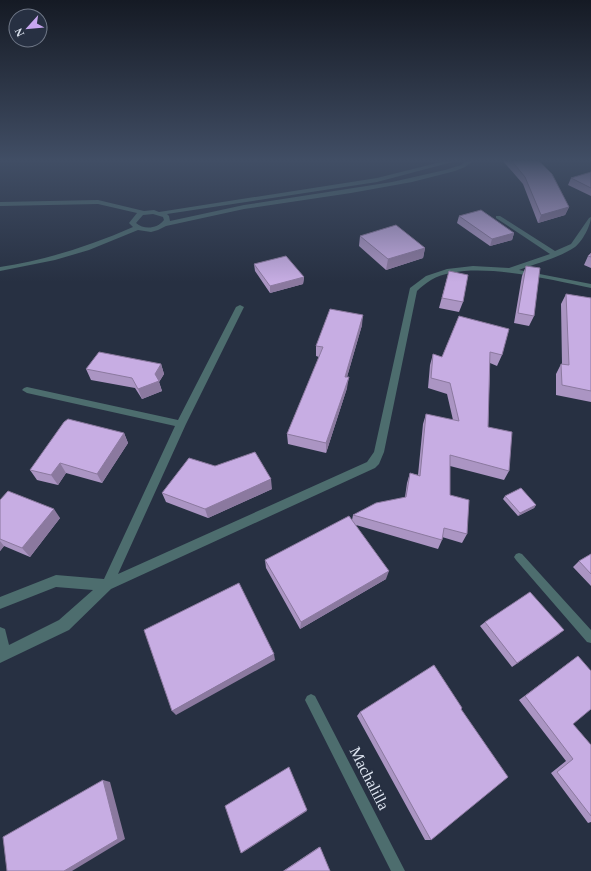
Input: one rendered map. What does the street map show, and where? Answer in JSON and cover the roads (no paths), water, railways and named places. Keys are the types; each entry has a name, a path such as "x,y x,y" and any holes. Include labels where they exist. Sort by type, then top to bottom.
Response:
{"street":[{"path":"0,204 98,202 144,213 161,213 242,201"},
{"path":"0,269 48,260 110,240 136,228 152,229 165,224 269,203 288,201"},
{"path":"136,228 132,223 135,217 144,213"},
{"path":"161,213 166,216 167,220 165,224"},
{"path":"498,217 555,254"},
{"path":"509,271 555,254 574,245 591,219"},
{"path":"0,634 2,655 64,625 107,585 371,465 375,461 378,452 413,290 420,282 428,277 452,270 475,268 509,271 591,286"},
{"path":"107,585 181,424 240,308"},
{"path":"28,390 181,424"},
{"path":"0,603 56,581 107,585"}],"lane":[{"path":"519,557 591,638"},
{"name":"Machalilla","path":"311,700 398,871"}]}
